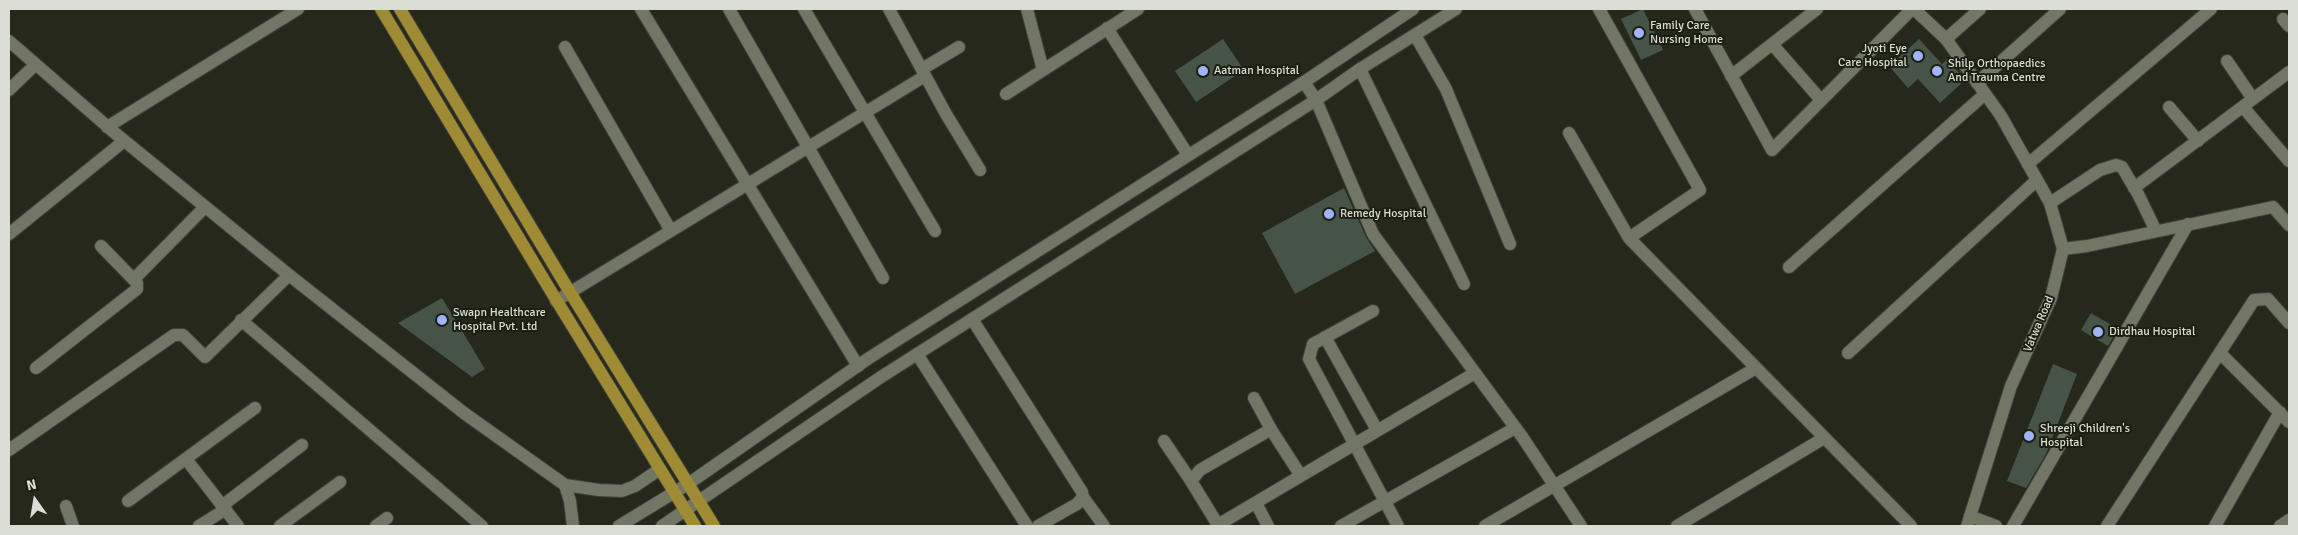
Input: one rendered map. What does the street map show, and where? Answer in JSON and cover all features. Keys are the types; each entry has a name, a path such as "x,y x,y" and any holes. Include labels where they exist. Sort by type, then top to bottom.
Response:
{"main road":[{"path":"381,9 556,301 696,526"},
{"path":"400,9 714,526"}],"street":[{"path":"107,127 298,9"},
{"path":"640,9 858,366"},
{"path":"729,9 884,278"},
{"path":"804,9 935,231"},
{"path":"889,9 923,73 980,170"},
{"path":"1027,9 1042,70"},
{"path":"1006,94 1138,9"},
{"path":"619,526 675,493 858,366 1304,82 1413,9"},
{"path":"662,526 917,354 1456,9"},
{"path":"1599,9 1700,190 1629,238"},
{"path":"1694,9 1772,150 1913,9"},
{"path":"1731,76 1818,9"},
{"name":"Vatwa Road","path":"1913,9 1946,39 2001,116 2050,203 2063,249 2051,298 2011,386 1968,521"},
{"path":"1946,39 1980,9"},
{"path":"1977,83 2060,9"},
{"path":"2028,164 2211,9"},
{"path":"1107,28 1188,155"},
{"path":"1415,35 1446,88 1510,244"},
{"path":"9,41 107,127 289,275 464,413 565,485 622,491 635,486 660,469"},
{"path":"1772,44 1821,100"},
{"path":"565,47 671,231"},
{"path":"556,301 864,113 959,47"},
{"path":"2227,61 2248,103 2289,162"},
{"path":"9,90 35,65"},
{"path":"1360,69 1464,284"},
{"path":"2134,188 2289,72"},
{"path":"1304,82 1316,100 1373,234 1515,428 1581,526"},
{"path":"1790,267 1985,94"},
{"path":"2169,107 2198,141"},
{"path":"1569,133 1629,238 1912,526"},
{"path":"9,234 124,141"},
{"path":"2050,203 2100,170 2116,165 2122,168 2156,231"},
{"path":"1848,353 2037,180"},
{"path":"134,279 206,207"},
{"path":"2063,249 2088,246 2273,207 2289,225"},
{"path":"2013,526 2188,224"},
{"path":"36,368 137,289 137,283 134,279 100,246"},
{"path":"9,450 174,335 183,335 205,357 240,320 289,275"},
{"path":"2110,526 2254,300 2268,299 2289,323"},
{"path":"1373,312 1313,344 1309,360 1398,526"},
{"path":"972,319 1079,485 1083,497 1104,526"},
{"path":"240,320 482,526"},
{"path":"1326,336 1377,430"},
{"path":"2215,526 2285,417 2220,353"},
{"path":"917,354 1027,526"},
{"path":"1485,526 1756,368"},
{"path":"1164,441 1191,481 1217,526 1353,444 1476,374"},
{"path":"1254,398 1272,431 1301,476"},
{"path":"128,501 255,408"},
{"path":"1341,526 1515,428"},
{"path":"1191,481 1200,470 1268,431 1272,431"},
{"path":"1678,526 1824,438"},
{"path":"198,526 225,507 302,445"},
{"path":"186,460 225,507 238,526"},
{"path":"280,526 340,482"},
{"path":"565,485 570,501 573,526"},
{"path":"1038,526 1077,504 1083,497"},
{"path":"1256,502 1268,526"},
{"path":"66,506 73,526"},
{"path":"376,526 387,518"},
{"path":"2280,526 2289,520"},
{"path":"1968,521 1996,526"}],"building":[{"path":"1643,9 1663,50 1641,60 1621,19"},
{"path":"1223,39 1244,70 1196,102 1175,71"},
{"path":"1919,39 1942,64 1947,59 1965,80 1940,103 1918,79 1908,88 1889,66"},
{"path":"1344,188 1366,237 1375,251 1295,294 1262,233"},
{"path":"442,298 485,369 472,377 398,323"},
{"path":"2091,313 2118,329 2108,346 2081,330"},
{"path":"2053,364 2077,374 2046,454 2026,488 2007,481"}],"place":[{"name":"Family Care Nursing Home","path":"1639,33"},
{"name":"Jyoti Eye Care Hospital","path":"1918,56"},
{"name":"Aatman Hospital","path":"1203,71"},
{"name":"Shilp Orthopaedics And Trauma Centre","path":"1937,71"},
{"name":"Remedy Hospital","path":"1329,214"},
{"name":"Swapn Healthcare Hospital Pvt. Ltd","path":"442,320"},
{"name":"Dirdhau Hospital","path":"2098,332"},
{"name":"Shreeji Children's Hospital","path":"2029,436"}]}
